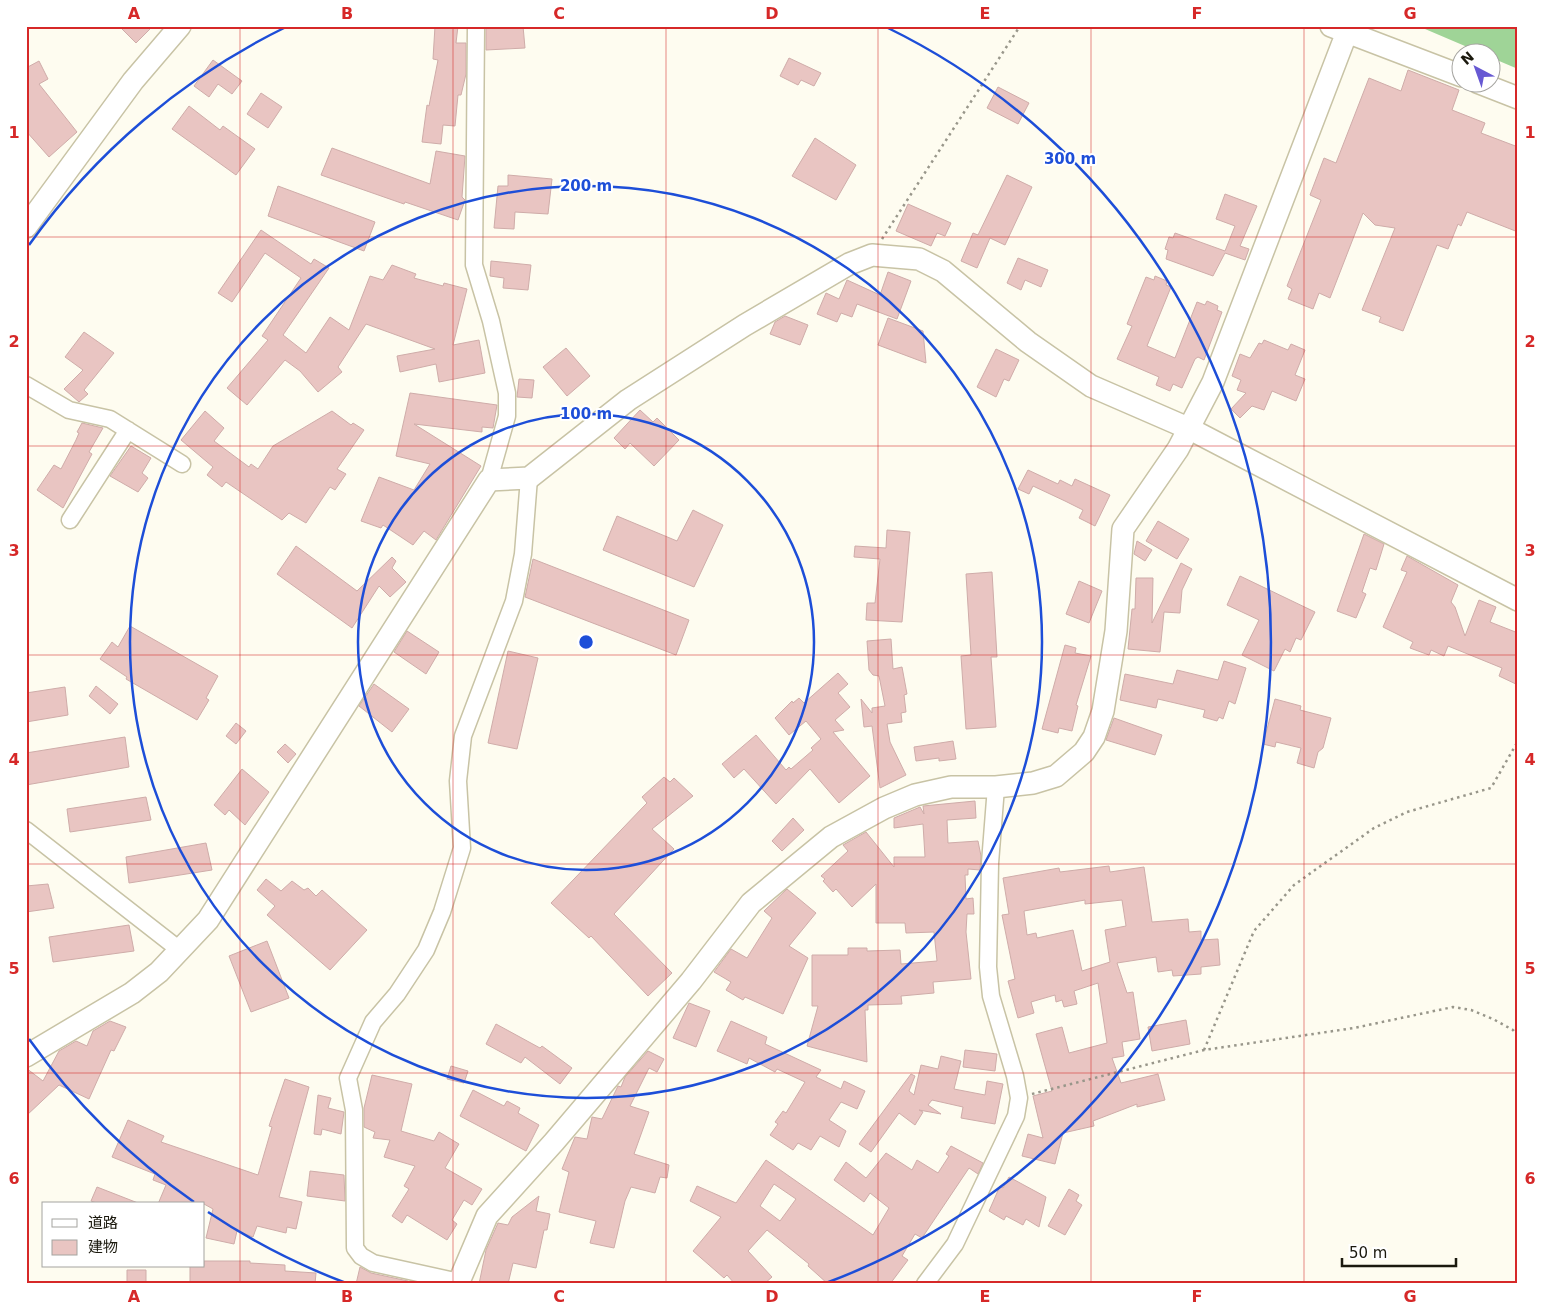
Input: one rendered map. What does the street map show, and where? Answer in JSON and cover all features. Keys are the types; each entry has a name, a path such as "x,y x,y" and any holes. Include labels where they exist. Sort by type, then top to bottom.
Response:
{"street":[{"path":"26,227 133,82 180,26"},
{"path":"26,1056 132,993 180,951 208,920 489,480 508,416 507,393 491,321 474,265 476,26"},
{"path":"529,478 523,554 514,601 463,736 458,781 462,848 442,912 426,950 397,994 373,1022 348,1078 354,1110 355,1248 361,1256 372,1263 458,1283 487,1216 554,1142 691,981 751,903 831,837 884,808 915,795 952,788 996,787 1033,782 1056,776 1084,752 1094,737 1103,711 1116,631 1123,529 1190,429 1213,382 1237,323 1343,28 1452,72"},
{"path":"1502,92 1518,98"},
{"path":"489,480 529,478 628,400 811,285 872,255 919,259 943,271 1028,342 1091,386 1190,429 1518,600"},
{"path":"26,385 69,410 110,419 182,464"},
{"path":"70,520 128,430"},
{"path":"925,1284 959,1236 1016,1116 1019,1098 1015,1076 991,996 988,967 990,863 996,787"},
{"path":"26,830 180,951"}],"path":[{"path":"872,255 1020,26"},
{"path":"1204,1050 1254,930 1294,884 1374,828 1407,812 1491,788 1518,741"},
{"path":"1019,1098 1204,1050 1354,1028 1453,1007 1471,1010 1493,1019 1513,1030 1518,1037"}],"green space":[{"path":"1418,26 1518,26 1518,69 1502,62 1502,42 1456,42"}],"building":[{"path":"119,26 153,26 136,43"},
{"path":"435,26 458,26 456,43 466,43 466,74 461,95 458,95 455,126 443,125 441,144 422,142 427,105 429,106 438,60 433,59"},
{"path":"486,26 523,26 525,48 486,50"},
{"path":"789,58 821,73 814,86 801,80 798,85 780,76"},
{"path":"213,60 242,81 232,94 218,84 209,97 194,86"},
{"path":"39,61 48,79 39,84 77,132 49,157 26,131 26,68"},
{"path":"1408,70 1452,87 1452,92 1458,92 1452,110 1485,123 1481,133 1518,147 1518,232 1467,212 1461,226 1458,224 1448,249 1437,245 1403,331 1379,322 1381,317 1362,310 1395,228 1375,225 1363,213 1330,298 1319,293 1313,309 1288,299 1292,289 1287,286 1321,200 1310,195 1324,158 1336,163 1369,78 1401,91"},
{"path":"998,87 1029,103 1018,124 987,108"},
{"path":"261,93 282,107 268,128 247,114"},
{"path":"189,106 220,130 223,126 255,149 236,175 172,129"},
{"path":"815,138 856,165 836,200 792,176"},
{"path":"332,148 430,184 436,151 465,156 462,197 465,200 458,220 405,202 404,204 321,175"},
{"path":"508,175 552,179 548,214 515,212 514,229 494,228 498,186 508,186"},
{"path":"1007,175 1032,187 1005,245 990,238 977,268 961,261 973,233 978,235"},
{"path":"278,186 375,222 364,251 268,216"},
{"path":"1225,194 1257,206 1240,246 1249,249 1245,260 1225,253 1213,276 1166,259 1168,250 1165,249 1169,237 1173,238 1175,233 1225,251 1235,226 1216,219"},
{"path":"908,204 951,223 945,236 937,233 931,246 896,231"},
{"path":"261,230 311,264 314,259 329,268 283,335 306,353 330,317 349,330 370,276 383,280 392,265 416,274 414,278 443,286 444,283 467,289 453,345 479,340 485,373 439,382 436,364 400,372 397,356 435,349 366,324 338,367 342,372 318,392 300,371 285,360 247,405 227,388 268,340 262,336 301,278 265,253 232,302 218,293"},
{"path":"1018,258 1048,270 1041,287 1025,280 1021,290 1007,283"},
{"path":"491,261 531,265 528,290 503,288 504,278 490,276"},
{"path":"888,272 911,281 897,319 857,304 852,317 841,313 837,322 817,314 826,293 839,299 847,280 880,295"},
{"path":"1155,276 1167,281 1166,285 1171,287 1147,346 1175,358 1197,302 1205,305 1207,301 1218,306 1217,310 1222,312 1204,360 1198,357 1195,359 1182,388 1173,384 1170,391 1156,385 1159,377 1117,359 1132,326 1127,324 1146,277 1154,280"},
{"path":"785,316 808,325 800,345 770,334 775,322"},
{"path":"888,318 923,331 926,363 878,345"},
{"path":"84,332 114,353 84,390 88,394 79,402 64,389 83,370 65,357"},
{"path":"1264,340 1288,350 1291,344 1305,350 1295,375 1305,379 1296,401 1272,391 1264,410 1252,406 1240,418 1231,409 1246,393 1237,390 1241,380 1232,376 1240,354 1250,358 1259,343 1262,344"},
{"path":"566,348 590,376 567,396 543,367"},
{"path":"996,349 1019,360 1009,381 1004,379 996,397 977,387"},
{"path":"519,379 534,380 532,398 517,397"},
{"path":"410,393 497,405 493,428 482,427 482,432 414,424 481,466 436,540 424,531 413,545 383,525 381,528 361,521 379,477 414,490 430,464 396,456"},
{"path":"640,410 653,422 657,418 679,440 654,466 630,443 625,449 614,438"},
{"path":"205,411 224,428 214,441 249,467 251,464 258,469 273,446 332,411 351,425 353,423 364,430 337,469 346,474 335,490 330,487 306,523 289,513 282,520 226,482 222,487 207,475 213,467 181,440"},
{"path":"82,423 103,428 89,452 92,454 63,508 37,490 54,465 61,469 76,440 79,433 77,432"},
{"path":"131,446 151,458 142,473 148,478 138,492 110,476"},
{"path":"1028,470 1058,484 1060,480 1072,486 1075,479 1110,495 1095,526 1079,518 1083,510 1065,501 1033,486 1029,494 1018,489"},
{"path":"693,510 723,525 694,587 603,550 617,516 677,541"},
{"path":"1158,521 1189,539 1177,559 1146,541"},
{"path":"887,530 910,532 902,622 866,620 867,603 875,603 880,559 854,557 855,546 886,548"},
{"path":"1364,534 1384,544 1376,570 1370,568 1362,592 1366,594 1356,618 1337,611"},
{"path":"1137,541 1152,550 1145,561 1134,554"},
{"path":"296,546 357,591 392,557 396,561 392,568 406,582 390,597 379,586 352,628 277,574"},
{"path":"1407,556 1458,585 1451,602 1455,607 1465,636 1479,600 1496,607 1490,622 1518,633 1518,685 1499,676 1502,668 1448,646 1444,656 1431,650 1429,655 1410,648 1413,642 1383,627 1407,572 1401,570"},
{"path":"533,559 689,620 676,655 525,597"},
{"path":"1181,563 1192,569 1182,590 1180,613 1164,612 1160,652 1128,649 1132,609 1135,609 1136,578 1153,578 1152,623"},
{"path":"992,572 997,657 991,657 996,727 966,729 961,656 971,655 966,574"},
{"path":"1240,576 1315,612 1301,640 1296,638 1290,652 1285,649 1274,671 1242,655 1259,620 1227,605"},
{"path":"1079,581 1102,591 1089,623 1066,614"},
{"path":"130,626 218,676 206,698 209,700 197,720 126,679 127,677 100,659 112,642 118,647"},
{"path":"407,631 439,652 426,674 394,652"},
{"path":"891,639 893,669 902,667 907,694 904,695 906,712 901,713 902,722 887,724 890,742 906,775 880,788 872,726 864,727 861,699 872,713 872,708 885,706 879,676 873,675 869,670 867,641"},
{"path":"1065,645 1076,648 1075,653 1091,656 1076,705 1078,706 1072,731 1059,728 1058,733 1042,729"},
{"path":"508,651 538,658 517,749 488,743"},
{"path":"1224,661 1246,668 1235,704 1229,701 1223,719 1219,717 1217,721 1203,717 1205,710 1158,699 1156,708 1120,700 1125,674 1173,684 1177,670 1218,680"},
{"path":"838,673 848,684 838,693 850,707 835,720 844,730 833,732 870,776 839,803 810,769 776,804 744,769 734,778 722,764 756,735 786,770 789,767 791,769 813,750 811,748 821,739 806,721 789,735 775,718 792,701 793,703 799,698 804,703"},
{"path":"374,684 409,709 392,732 359,706"},
{"path":"96,686 118,704 110,714 89,696"},
{"path":"65,687 68,715 26,722 26,693"},
{"path":"1275,699 1301,706 1300,710 1331,718 1323,748 1318,752 1314,768 1297,763 1301,748 1276,742 1275,747 1263,744"},
{"path":"1114,718 1162,735 1155,755 1106,740"},
{"path":"236,723 246,731 236,744 226,736"},
{"path":"125,737 129,767 26,785 26,753"},
{"path":"953,741 956,759 939,761 939,758 916,761 914,747"},
{"path":"285,744 296,754 288,763 277,752"},
{"path":"242,769 269,792 245,825 229,810 225,815 214,805"},
{"path":"664,777 670,782 674,778 693,796 652,829 674,849 614,914 672,973 648,996 591,936 589,938 551,903 647,803 642,797"},
{"path":"146,797 151,820 70,832 67,809"},
{"path":"975,801 976,818 947,820 948,843 978,841 981,856 980,870 968,869 968,875 965,875 966,899 973,898 974,914 967,914 966,932 971,979 933,982 934,993 901,996 902,1004 868,1005 868,1010 865,1010 867,1062 807,1046 818,1006 812,1006 812,955 848,955 848,948 867,948 867,951 900,950 901,964 937,961 934,932 906,933 905,923 876,923 876,884 852,907 836,889 833,892 821,876 848,851 843,845 866,832 894,867 894,857 925,857 923,824 894,828 894,818 920,807 924,814 923,806"},
{"path":"793,818 804,830 782,851 772,841"},
{"path":"206,843 212,870 129,883 126,857"},
{"path":"1109,866 1110,872 1144,867 1152,922 1188,919 1189,932 1201,931 1201,940 1218,939 1220,965 1201,967 1201,974 1173,976 1172,970 1158,972 1156,957 1117,963 1127,993 1133,992 1140,1039 1122,1042 1124,1056 1112,1058 1121,1083 1158,1074 1165,1100 1137,1107 1137,1104 1093,1121 1094,1126 1063,1133 1055,1164 1022,1156 1028,1134 1043,1138 1033,1096 1052,1091 1036,1034 1062,1027 1069,1053 1107,1043 1098,983 1074,991 1077,1004 1064,1007 1062,1000 1056,1002 1055,995 1031,1002 1034,1013 1018,1018 1008,981 1015,979 1002,915 1009,914 1003,878 1059,868 1060,872","holes":["1085,900 1085,904 1122,900 1126,926 1105,930 1110,962 1082,971 1073,930 1037,938 1036,933 1027,935 1024,911"]},
{"path":"266,879 281,891 292,881 304,890 308,888 316,896 322,890 367,930 330,970 267,915 275,906 257,890"},
{"path":"48,884 54,908 26,912 26,886"},
{"path":"787,889 816,913 789,946 808,958 783,1014 745,997 743,1000 726,990 731,982 714,972 731,949 747,958 772,918 764,911"},
{"path":"129,925 134,951 53,962 49,937"},
{"path":"267,941 289,998 251,1012 229,956"},
{"path":"689,1003 710,1011 696,1047 673,1038"},
{"path":"1186,1020 1190,1044 1152,1051 1148,1027"},
{"path":"110,1021 126,1027 114,1051 111,1050 89,1099 59,1085 26,1116 26,1068 43,1081 59,1051 76,1041 87,1046 93,1031"},
{"path":"731,1021 767,1037 765,1044 821,1070 816,1077 841,1089 844,1081 865,1091 857,1109 841,1102 829,1120 846,1131 839,1147 820,1136 811,1150 798,1143 793,1150 770,1135 778,1124 775,1122 783,1111 786,1113 805,1082 777,1069 775,1072 749,1058 747,1064 717,1051"},
{"path":"496,1024 540,1048 542,1046 572,1068 560,1084 525,1057 521,1063 486,1044"},
{"path":"965,1050 997,1054 995,1071 963,1067"},
{"path":"648,1051 664,1059 657,1072 649,1068 630,1106 649,1112 634,1154 669,1165 667,1178 660,1177 655,1193 631,1187 625,1201 614,1248 590,1243 596,1221 559,1212 569,1172 562,1169 575,1137 587,1139 592,1117 602,1119 618,1086 621,1087 625,1077"},
{"path":"941,1056 961,1061 954,1089 985,1095 987,1081 1003,1084 995,1124 961,1118 963,1107 932,1100 928,1105 941,1114 919,1110 923,1112 915,1125 899,1113 871,1152 859,1144 911,1074 915,1076 909,1091 914,1095 921,1065 938,1069"},
{"path":"451,1066 468,1071 464,1083 447,1079"},
{"path":"372,1075 412,1084 401,1131 434,1141 439,1132 459,1144 445,1168 482,1189 472,1205 464,1200 452,1220 457,1224 447,1240 407,1215 402,1223 392,1216 409,1189 404,1186 415,1166 384,1157 390,1140 373,1138 375,1132 364,1127 364,1108"},
{"path":"285,1079 309,1087 279,1197 302,1202 296,1229 287,1227 286,1233 257,1226 253,1237 237,1231 234,1244 206,1238 213,1209 205,1205 205,1202 159,1202 166,1185 153,1180 155,1174 112,1157 128,1120 164,1136 161,1142 258,1175 272,1127 269,1126"},
{"path":"473,1090 504,1106 507,1101 520,1108 518,1113 539,1125 526,1151 460,1116"},
{"path":"318,1095 331,1098 328,1108 344,1112 341,1134 322,1129 321,1135 314,1134"},
{"path":"951,1146 983,1163 978,1174 969,1168 922,1238 915,1234 902,1256 908,1260 890,1284 828,1284 808,1266 809,1264 767,1230 748,1251 772,1277 764,1284 735,1284 727,1275 724,1278 693,1251 721,1217 690,1201 697,1186 736,1203 766,1160 873,1235 889,1208 870,1193 864,1202 834,1180 846,1162 866,1178 886,1153 912,1170 917,1160 938,1173 949,1156 946,1154","holes":["774,1184 796,1199 780,1221 760,1206"]},
{"path":"310,1171 344,1175 345,1201 307,1196"},
{"path":"1009,1177 1046,1197 1039,1227 1026,1219 1023,1225 1006,1216 1004,1220 989,1211 1000,1186 1003,1188"},
{"path":"97,1187 135,1202 94,1202 91,1201"},
{"path":"1069,1189 1079,1195 1076,1201 1082,1205 1065,1235 1048,1226"},
{"path":"539,1196 536,1211 550,1214 547,1230 544,1230 536,1268 513,1263 508,1284 479,1284 486,1250 498,1223 508,1225 512,1217"},
{"path":"205,1261 250,1261 250,1263 285,1265 285,1271 316,1273 315,1284 190,1284 190,1268 205,1268"},
{"path":"360,1267 371,1273 408,1281 408,1284 356,1284"},
{"path":"127,1270 146,1270 146,1284 127,1284"}]}
